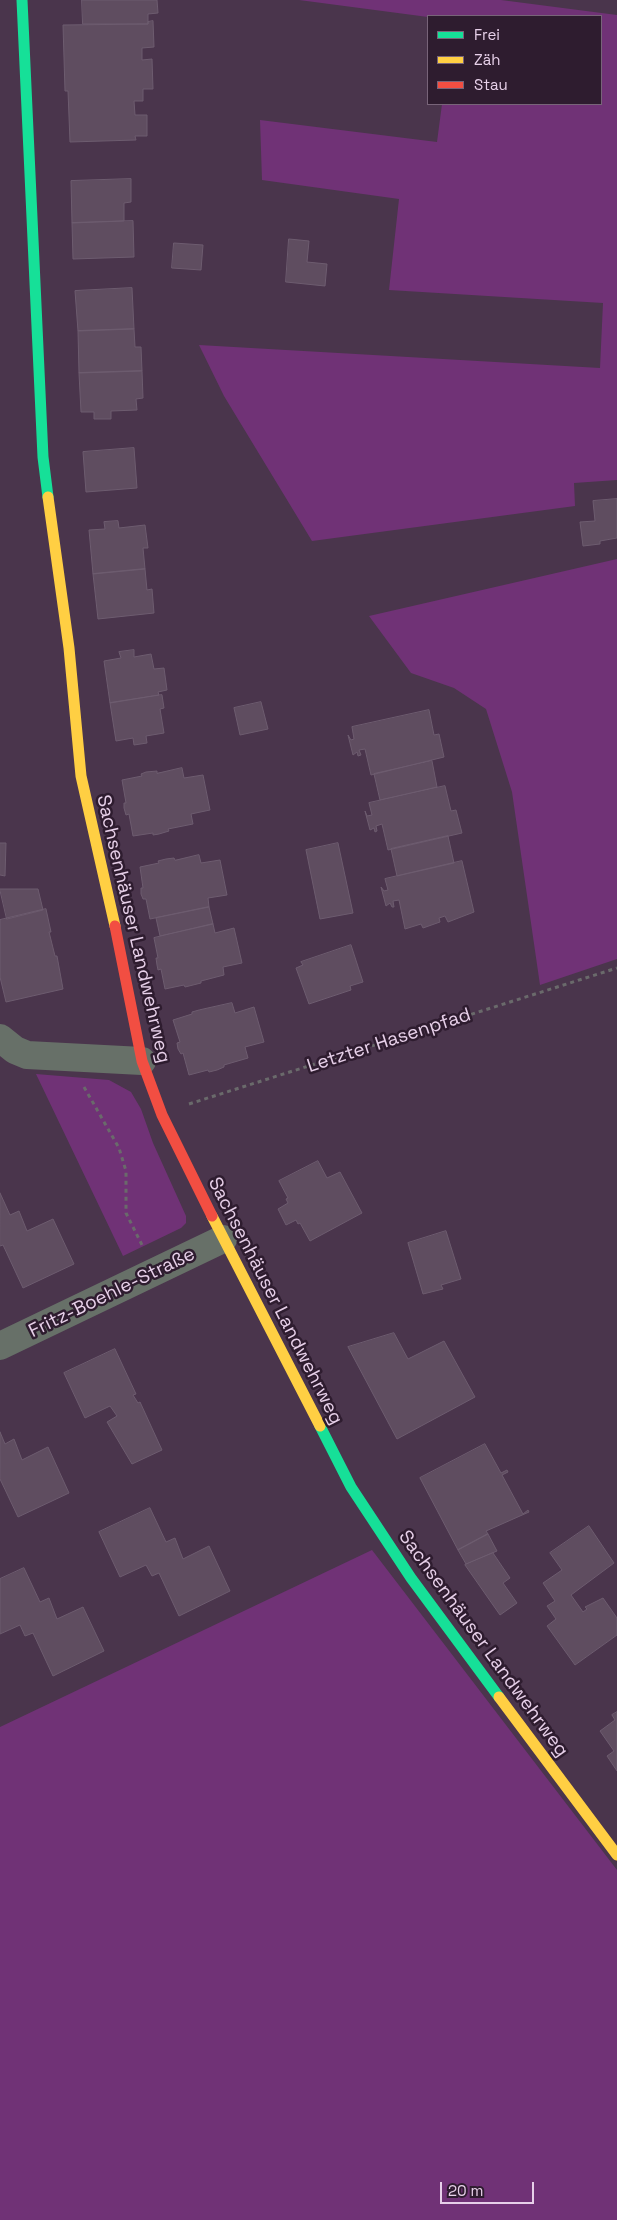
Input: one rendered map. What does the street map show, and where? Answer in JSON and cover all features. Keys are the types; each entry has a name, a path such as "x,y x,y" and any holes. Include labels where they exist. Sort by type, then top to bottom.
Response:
{"street":[{"name":"Sachsenhäuser Landwehrweg","path":"22,0 43,457 69,648 81,776 120,950 142,1061 162,1115 223,1239 351,1487 411,1578 617,1855"},
{"path":"0,1038 14,1050 27,1055 142,1061"},
{"name":"Fritz-Boehle-Straße","path":"0,1346 223,1239"}],"path":[{"name":"Letzter Hasenpfad","path":"162,1115 193,1103 617,968"},
{"path":"82,1058 79,1077 119,1148 126,1171 126,1213 153,1273"}],"shaded area":[{"path":"299,0 501,0 617,15 617,480 574,483 575,506 312,541 224,396 199,345 600,368 603,303 389,290 399,199 262,180 260,120 437,142 442,105 602,105 602,15 427,15 427,17"},
{"path":"617,559 617,959 540,985 512,792 486,709 454,688 411,673 369,616"},
{"path":"36,1074 109,1080 131,1092 141,1109 153,1143 186,1216 186,1223 181,1228 123,1256"},
{"path":"372,1550 617,1870 617,2220 0,2220 0,1727"}],"building":[{"path":"82,0 157,0 158,13 148,14 148,24 83,24"},
{"path":"153,21 154,47 142,48 142,60 152,59 153,89 143,89 143,101 134,101 135,115 147,115 147,136 135,136 136,140 70,142 68,91 65,91 63,25 148,24 148,22"},
{"path":"131,179 131,202 124,203 124,221 72,223 71,181"},
{"path":"133,221 134,257 73,259 72,223"},
{"path":"289,239 309,241 307,262 327,264 325,286 286,282"},
{"path":"174,243 203,245 201,270 172,268"},
{"path":"132,288 134,329 78,331 75,291"},
{"path":"134,329 135,347 141,347 142,371 79,373 78,331"},
{"path":"142,371 143,398 136,399 137,410 111,411 111,419 94,419 94,412 81,412 79,373"},
{"path":"134,448 137,488 86,492 83,452"},
{"path":"617,499 617,538 600,541 600,544 583,546 580,522 595,521 593,501"},
{"path":"118,521 119,528 145,525 148,548 143,548 145,569 93,574 89,530 105,529 104,522"},
{"path":"145,569 147,590 152,589 154,613 98,619 93,574"},
{"path":"134,650 134,657 151,654 154,669 164,668 167,690 158,692 159,695 110,703 104,661 121,658 119,652"},
{"path":"162,695 164,708 160,709 164,733 146,736 147,743 134,745 133,738 116,741 110,703"},
{"path":"261,702 268,729 240,735 234,708"},
{"path":"429,710 434,735 439,734 444,757 371,775 365,749 359,750 361,755 358,756 357,752 353,755 348,735 351,740 354,739 352,727"},
{"path":"432,761 437,787 380,800 374,774"},
{"path":"182,768 184,778 203,775 210,810 191,814 193,824 168,829 169,831 159,834 133,836 129,814 126,815 124,808 124,803 126,803 122,780 142,776 141,774 146,772 157,771 157,773"},
{"path":"445,786 451,811 456,810 462,833 388,850 382,824 376,826 377,831 375,832 374,828 370,830 365,811 367,816 372,815 369,803"},
{"path":"448,836 454,863 397,876 391,849"},
{"path":"0,843 6,843 5,876 0,875"},
{"path":"338,843 353,913 320,919 306,850"},
{"path":"199,855 201,863 220,860 227,895 208,898 209,907 150,919 146,899 143,899 141,894 141,888 143,888 140,867 159,863 158,861 166,859 174,858 175,860"},
{"path":"462,861 474,912 448,922 445,916 439,918 440,922 423,928 421,924 405,929 399,900 393,901 394,907 390,903 386,906 381,887 384,891 388,890 385,879"},
{"path":"0,889 38,889 43,910 7,919"},
{"path":"209,907 213,924 160,936 156,918"},
{"path":"46,909 51,932 49,932 55,956 57,956 63,989 6,1002 0,977 0,920"},
{"path":"213,924 215,933 234,928 242,963 223,967 224,975 201,981 201,983 165,989 161,969 158,970 154,938"},
{"path":"351,945 363,982 350,986 351,990 309,1004 296,968 303,965 301,962"},
{"path":"232,1003 235,1013 254,1007 264,1042 245,1047 248,1058 224,1065 224,1067 217,1070 209,1072 208,1070 189,1075 183,1053 181,1054 178,1049 177,1043 180,1042 173,1020 192,1014 192,1012"},
{"path":"318,1161 327,1178 340,1172 362,1213 310,1241 300,1223 298,1224 296,1220 286,1225 278,1209 288,1203 286,1199 288,1198 279,1181"},
{"path":"0,1193 10,1215 19,1211 27,1231 53,1219 74,1264 23,1288 3,1245 0,1246"},
{"path":"446,1231 461,1279 441,1285 443,1289 423,1294 408,1243"},
{"path":"394,1333 408,1359 444,1341 475,1397 397,1439 348,1347"},
{"path":"115,1349 136,1394 133,1395 138,1403 140,1402 162,1450 132,1464 107,1422 117,1416 110,1406 85,1418 64,1373"},
{"path":"0,1432 5,1444 14,1439 22,1460 48,1447 69,1493 18,1517 0,1479"},
{"path":"485,1444 501,1473 507,1470 508,1472 502,1475 523,1514 528,1510 529,1512 486,1531 488,1534 458,1550 420,1478"},
{"path":"150,1508 166,1542 175,1538 183,1559 209,1546 230,1591 179,1616 159,1573 152,1576 146,1565 120,1577 99,1532"},
{"path":"589,1526 614,1563 571,1595 583,1612 587,1609 585,1607 603,1598 617,1618 617,1635 575,1665 547,1626 556,1619 547,1606 555,1601 543,1583 562,1570 550,1553"},
{"path":"488,1534 497,1551 466,1564 458,1550"},
{"path":"493,1553 510,1578 503,1583 517,1603 500,1615 465,1565"},
{"path":"24,1568 40,1602 49,1598 57,1619 83,1607 104,1651 53,1676 33,1633 25,1636 20,1625 0,1634 0,1579"},
{"path":"617,1712 617,1771 607,1756 614,1751 600,1731 615,1720 612,1715"}],"traffic: fast":[{"path":"22,0 43,457 48,497"},
{"path":"320,1426 351,1487 411,1578 499,1697"}],"traffic: slow":[{"path":"48,497 69,648 81,776 115,926"},
{"path":"212,1216 320,1426"},
{"path":"499,1697 617,1855"}],"traffic: jam":[{"path":"115,926 142,1061 162,1115 212,1216"}]}
